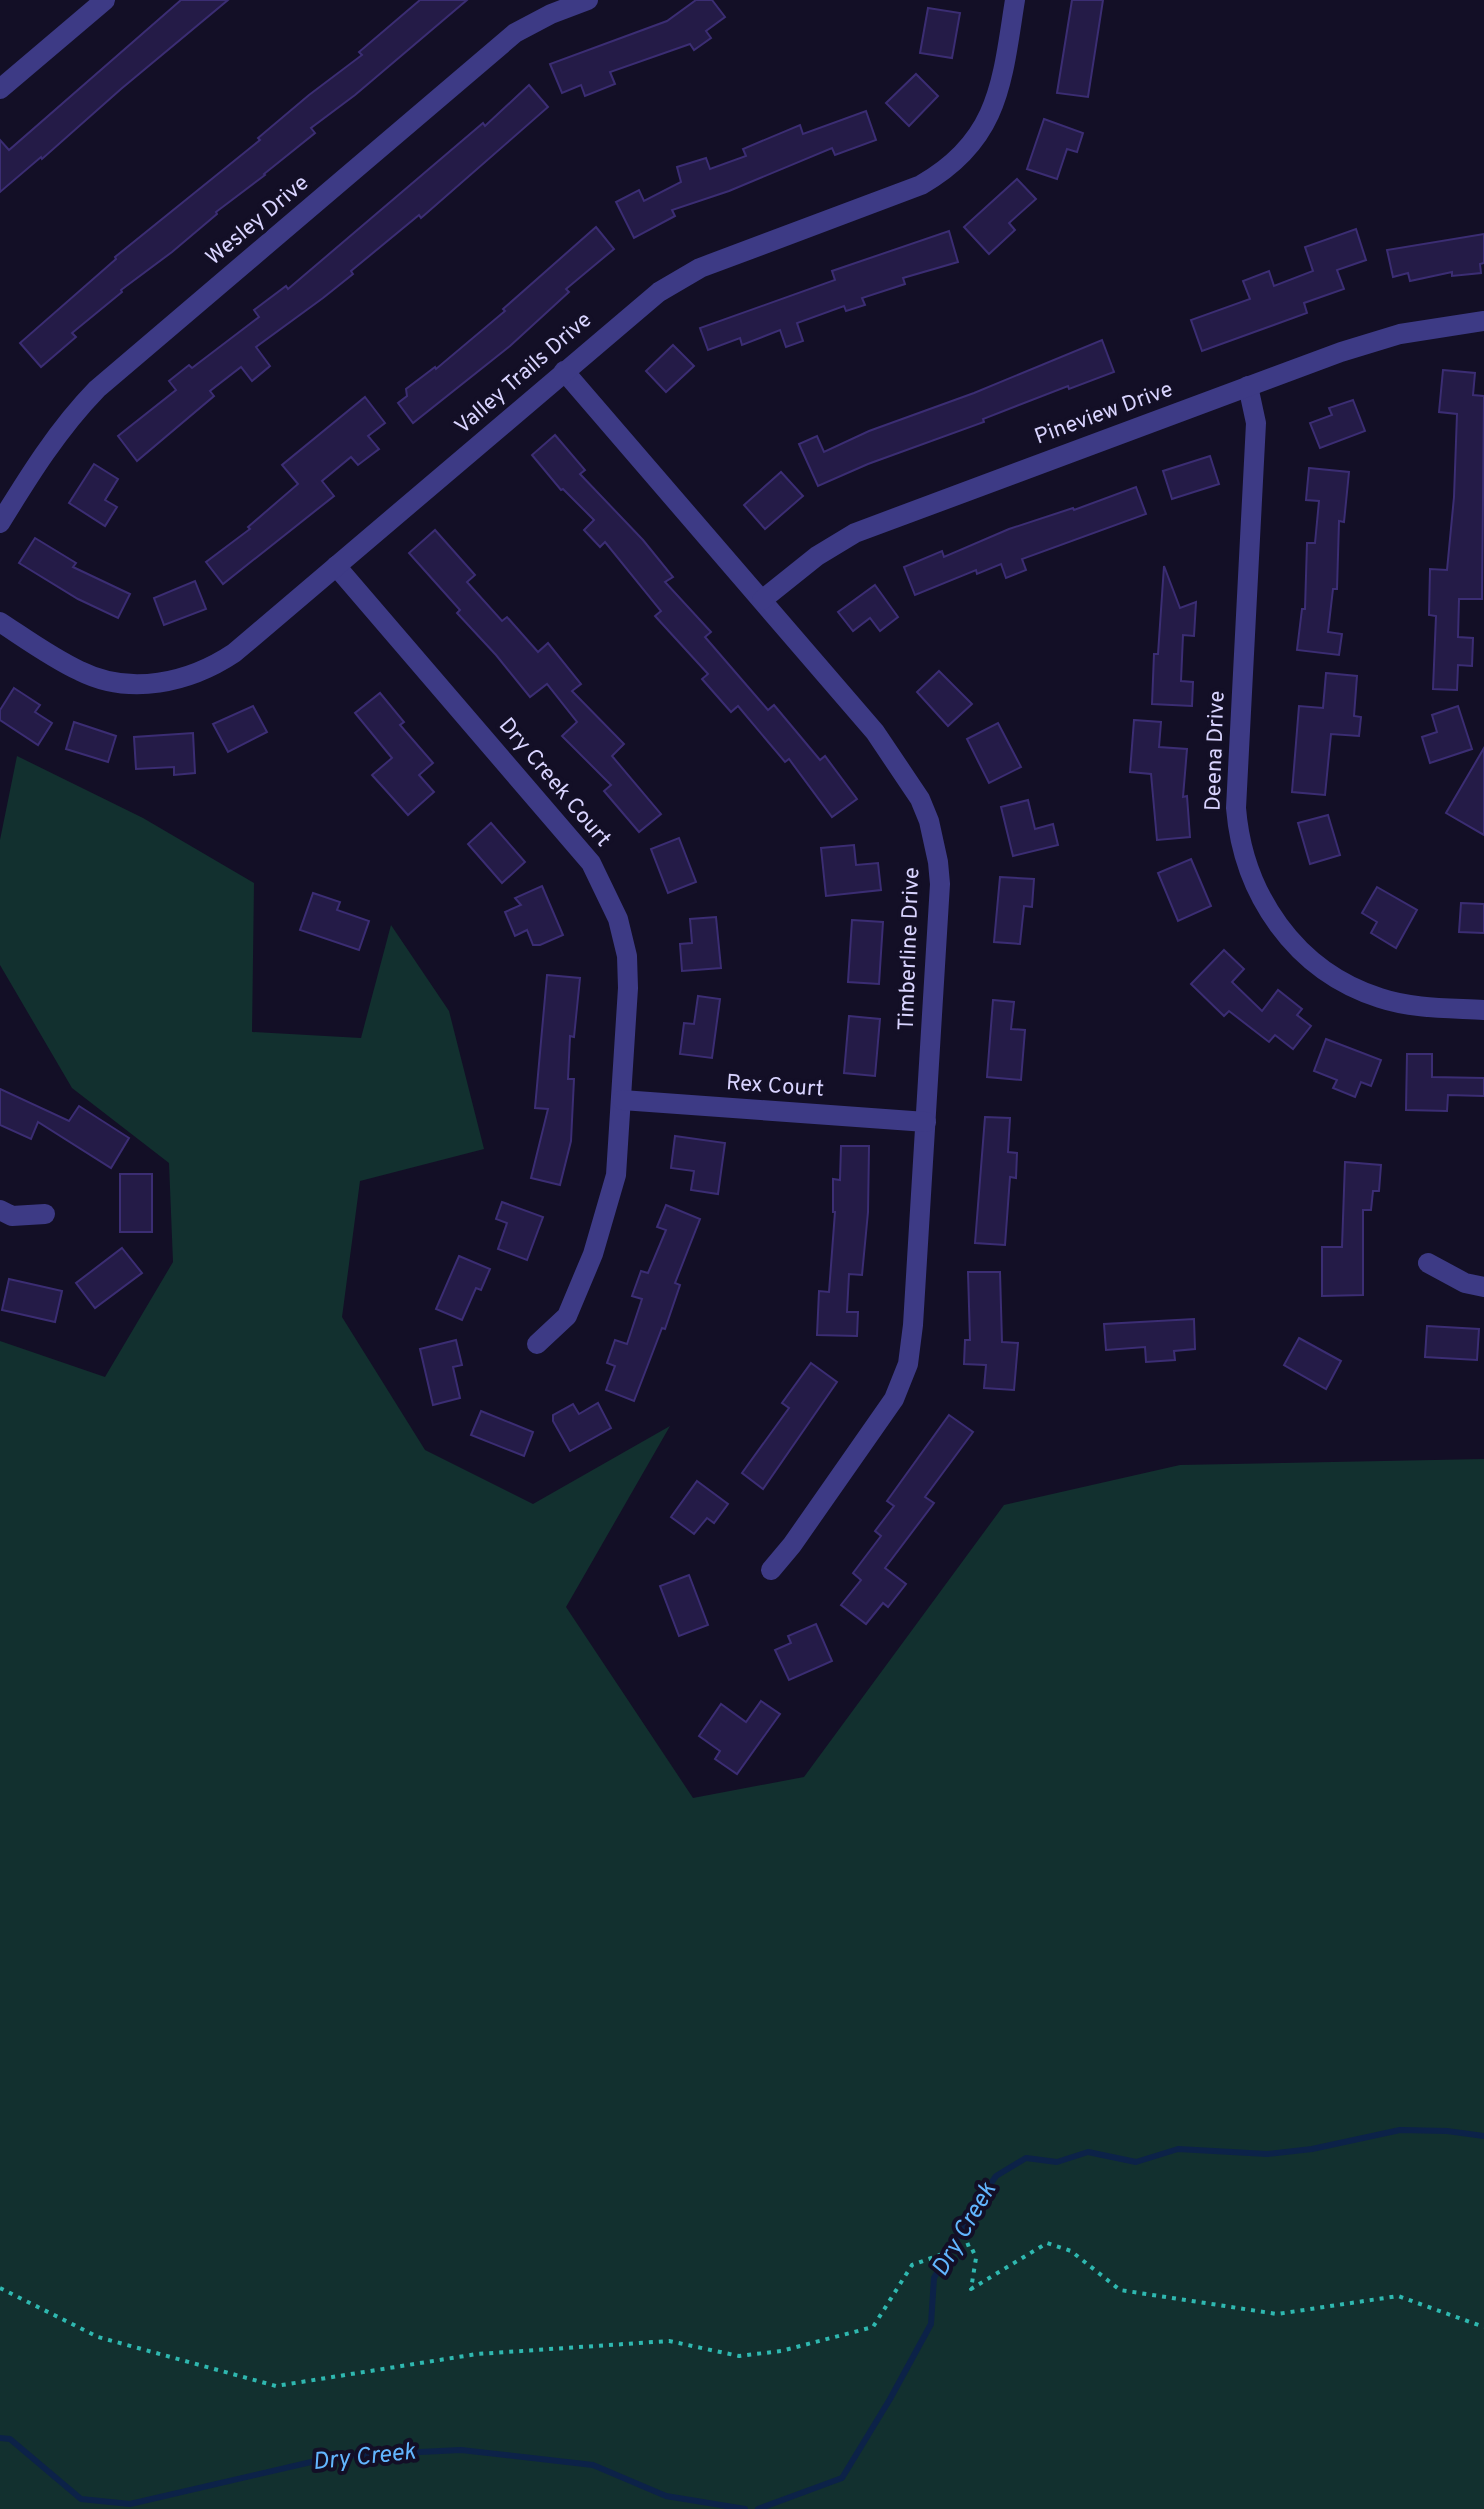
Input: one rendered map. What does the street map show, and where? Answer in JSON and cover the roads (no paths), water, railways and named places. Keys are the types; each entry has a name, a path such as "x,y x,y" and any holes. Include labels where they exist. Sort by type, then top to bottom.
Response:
{"street":[{"path":"0,89 105,0"},
{"name":"Wesley Drive","path":"0,523 72,414 97,389 515,33 551,14 588,0"},
{"name":"Valley Trails Drive","path":"0,622 80,671 101,679 138,685 178,680 217,665 659,292 700,268 936,177 964,153 991,115 1004,67 1015,0"},
{"name":"Pineview Drive","path":"762,600 817,556 855,533 1341,352 1400,334 1484,321"},
{"name":"Timberline Drive","path":"564,371 875,732 909,780 929,821 938,862 940,884 926,1122 908,1364 894,1399 792,1545 771,1570"},
{"name":"Deena Drive","path":"1248,386 1256,423 1236,808 1244,859 1259,895 1280,929 1310,959 1347,984 1380,998 1431,1007 1484,1010"},
{"name":"Dry Creek Court","path":"336,566 581,851 604,885 618,919 627,956 628,988 616,1175 593,1254 567,1316 537,1344"},
{"name":"Rex Court","path":"622,1100 926,1122"},
{"path":"0,1210 12,1216 45,1214"},
{"path":"1428,1263 1465,1283 1484,1287"}],"waterway":[{"name":"Dry Creek","path":"758,2509 842,2478 931,2324 934,2278 973,2210 996,2176 1026,2158 1057,2162 1088,2152 1136,2162 1178,2149 1267,2154 1312,2149 1400,2130 1484,2136"},
{"name":"Dry Creek","path":"0,2438 10,2439 81,2499 130,2504 337,2456 461,2450 593,2465 666,2496 745,2509"}]}
